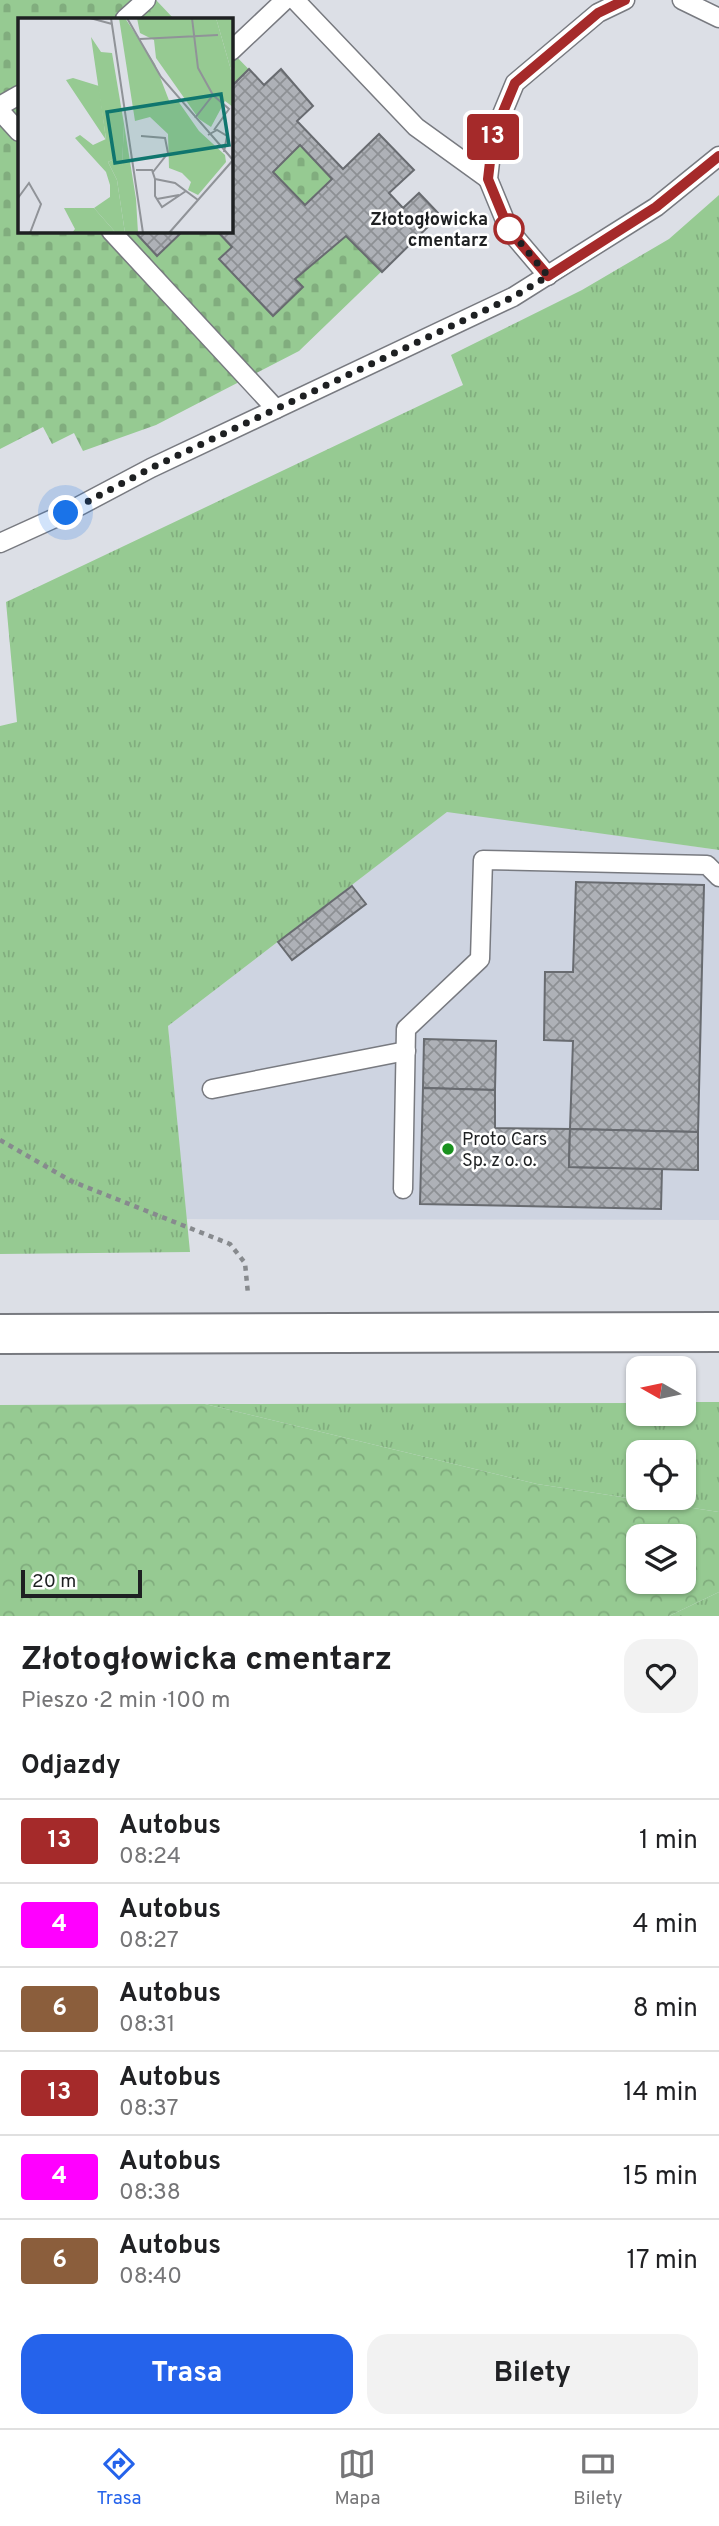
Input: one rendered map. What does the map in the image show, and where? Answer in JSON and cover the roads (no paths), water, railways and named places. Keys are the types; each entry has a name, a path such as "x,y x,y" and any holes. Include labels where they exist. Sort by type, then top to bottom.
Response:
{"main road":[{"path":"0,1335 719,1332"}],"lane":[{"path":"126,18 146,0"},
{"path":"233,49 285,0"},
{"path":"295,0 416,127 488,179"},
{"path":"548,276 509,230 488,179 493,136 515,83 598,13 625,0"},
{"path":"682,0 719,18"},
{"path":"0,106 18,96"},
{"path":"0,111 18,131"},
{"path":"0,543 513,297 656,207 719,156"},
{"path":"113,233 276,409"},
{"path":"403,1189 406,1029 480,959 482,860 707,865 719,877"},
{"path":"212,1089 406,1051"}],"place":[{"name":"Złotogłowicka cmentarz","path":"509,229"},
{"name":"Proto Cars Sp. z o. o.","path":"448,1149"}]}
